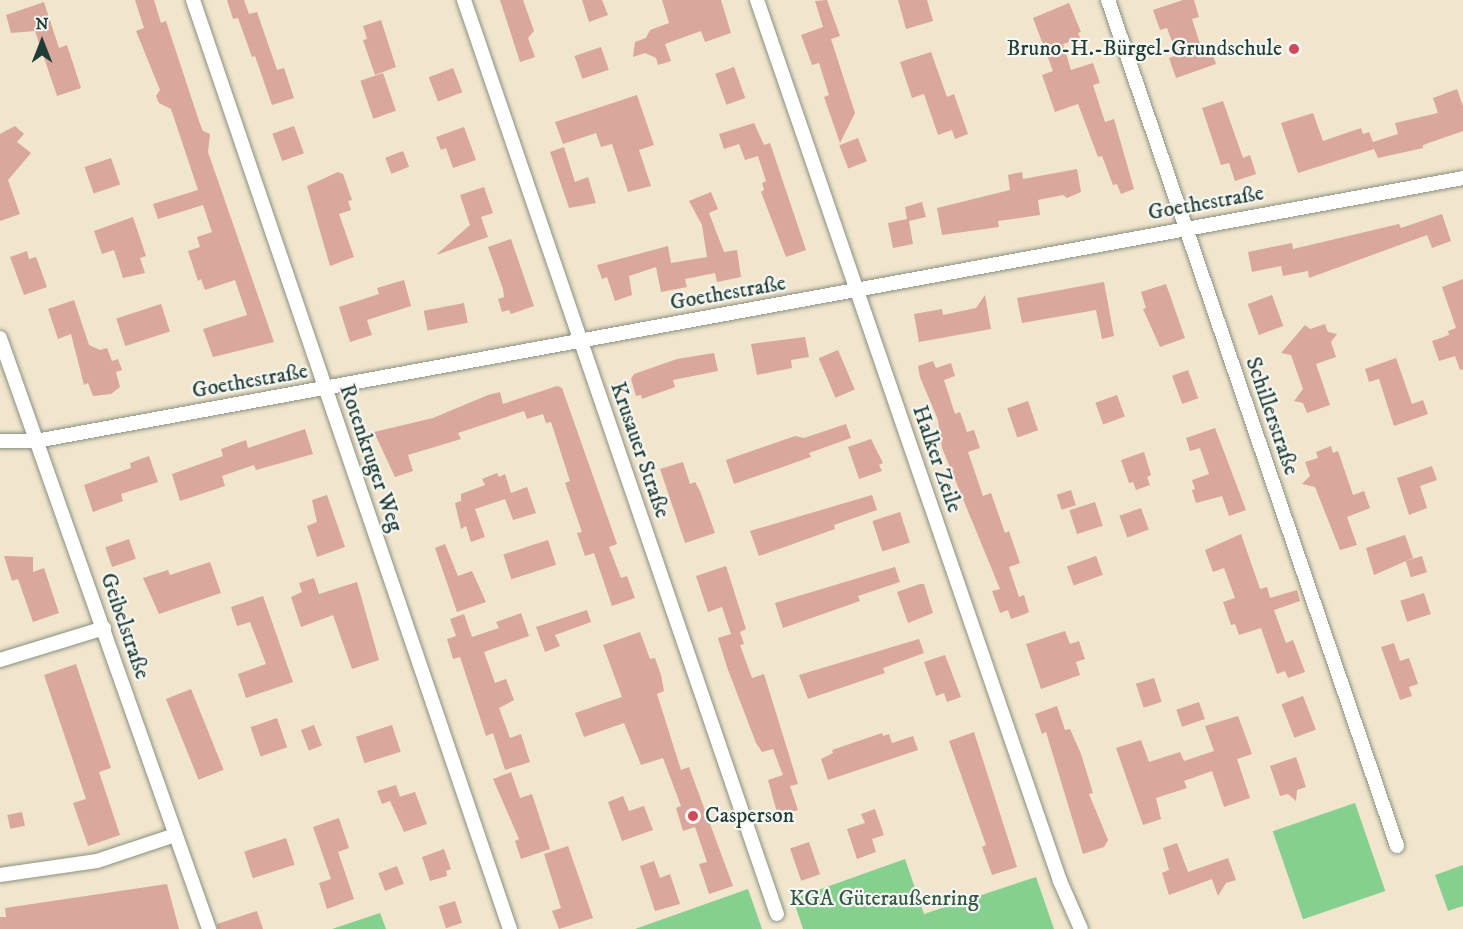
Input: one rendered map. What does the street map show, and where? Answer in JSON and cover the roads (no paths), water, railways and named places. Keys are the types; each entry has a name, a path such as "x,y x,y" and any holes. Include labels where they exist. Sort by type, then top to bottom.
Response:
{"street":[{"name":"Rotenkruger Weg","path":"193,0 510,929"},
{"name":"Krusauer Straße","path":"464,0 777,914"},
{"name":"Halker Zeile","path":"758,0 1060,881 1081,929"},
{"name":"Schillerstraße","path":"1108,0 1397,846"},
{"name":"Goethestraße","path":"0,441 36,441 856,291 1185,228 1462,182"},
{"name":"Geibelstraße","path":"0,338 209,929"},
{"path":"0,660 104,628"},
{"path":"0,875 97,861 175,835"}],"place":[{"name":"Bruno-H.-Bürgel-Grundschule","path":"1294,49"},
{"name":"Casperson","path":"693,816"}],"park label":[{"name":"KGA Güteraußenring","path":"884,899"}]}
